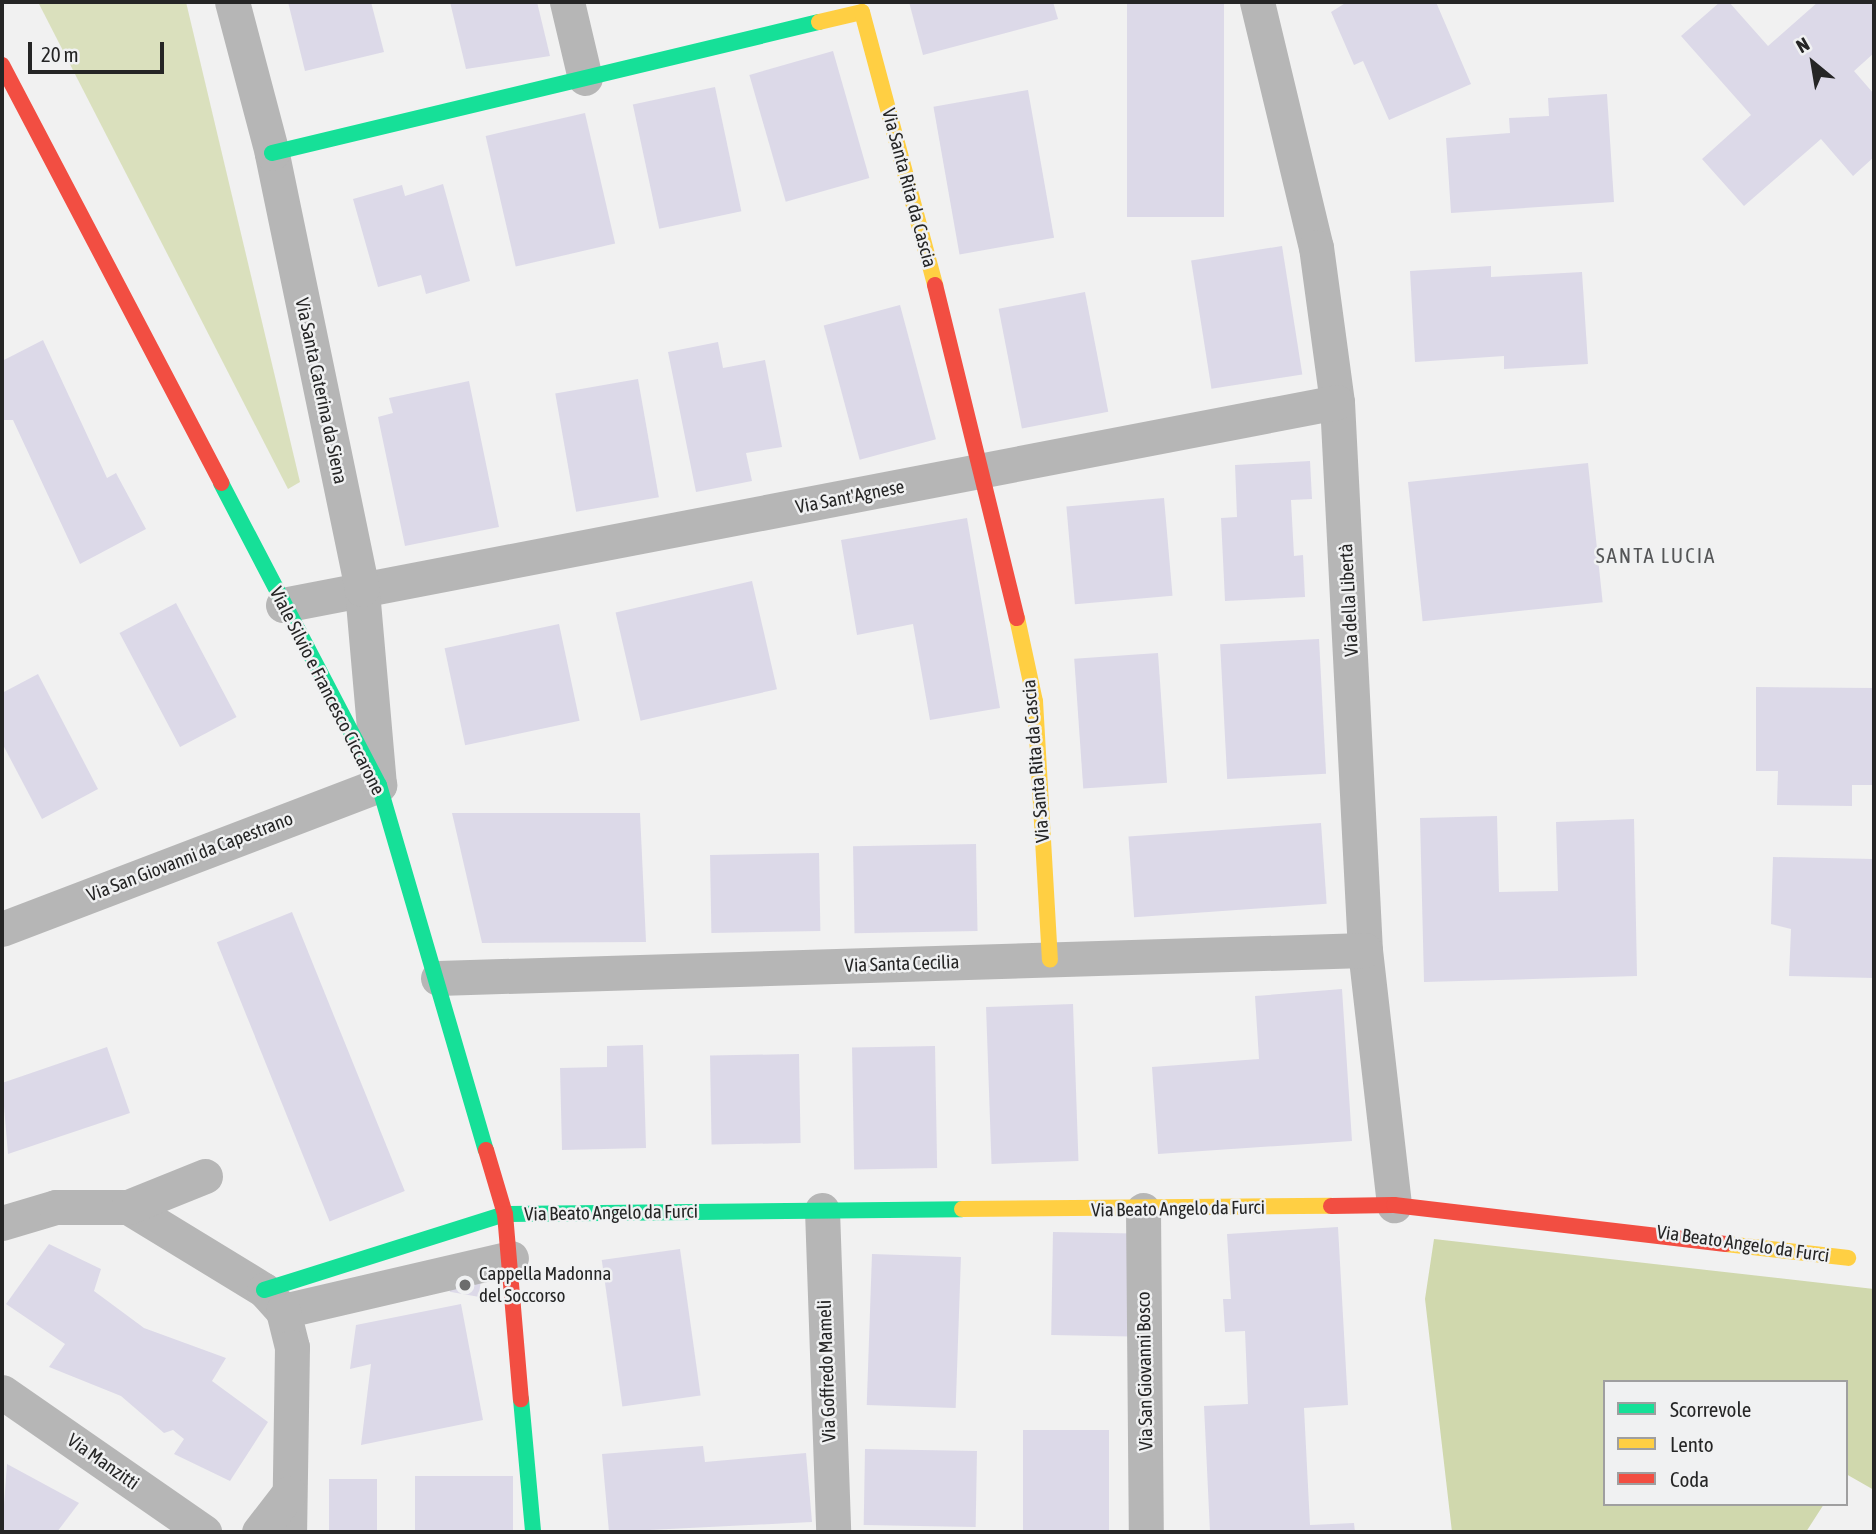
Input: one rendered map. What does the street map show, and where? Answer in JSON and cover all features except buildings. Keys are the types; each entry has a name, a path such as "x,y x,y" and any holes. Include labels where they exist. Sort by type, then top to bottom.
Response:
{"street":[{"name":"Via Santa Caterina da Siena","path":"232,2 272,153 362,589 379,785"},
{"path":"567,2 586,78"},
{"name":"Via della Libertà","path":"1257,2 1316,247 1337,402 1365,950 1394,1205"},
{"name":"Via Santa Rita da Cascia","path":"272,153 862,12 985,472 1035,701 1050,960"},
{"name":"Viale Silvio e Francesco Ciccarone","path":"2,65 379,785 438,978 505,1214 511,1258 533,1532"},
{"name":"Via Sant'Agnese","path":"283,605 985,472 1337,402"},
{"name":"Via San Giovanni da Capestrano","path":"2,929 379,785"},
{"name":"Via Santa Cecilia","path":"438,978 1365,950"},
{"path":"2,1223 56,1207 128,1207 205,1176"},
{"name":"Via Beato Angelo da Furci","path":"273,1300 505,1214 1143,1210 1394,1205 1848,1258"},
{"path":"128,1207 273,1300 292,1348 289,1532"},
{"name":"Via Goffredo Mameli","path":"822,1210 833,1532"},
{"name":"Via San Giovanni Bosco","path":"1143,1210 1146,1532"},
{"path":"273,1300 511,1258"},
{"name":"Via Manzitti","path":"2,1392 204,1532"},
{"path":"259,1532 289,1493"}],"green space":[{"path":"38,2 186,2 300,482 288,489"},
{"path":"1434,1239 1874,1289 1874,1490 1848,1475 1848,1380 1603,1380 1603,1506 1823,1506 1806,1532 1452,1532 1425,1299"}],"traffic: fast":[{"path":"272,153 819,22"},
{"path":"221,483 379,785 486,1150"},
{"path":"264,1290 505,1214 962,1209"},
{"path":"521,1399 533,1532"}],"traffic: slow":[{"path":"819,22 862,12 935,285"},
{"path":"1017,618 1035,701 1050,960"},
{"path":"962,1209 1331,1206"},
{"path":"1726,1244 1848,1258"}],"traffic: jam":[{"path":"2,65 221,483"},
{"path":"935,285 1017,618"},
{"path":"486,1150 505,1214 521,1399"},
{"path":"1331,1206 1394,1205 1726,1244"}],"place":[{"name":"Cappella Madonna del Soccorso","path":"465,1285"}],"district":[{"name":"SANTA LUCIA","path":"1656,555"}]}
